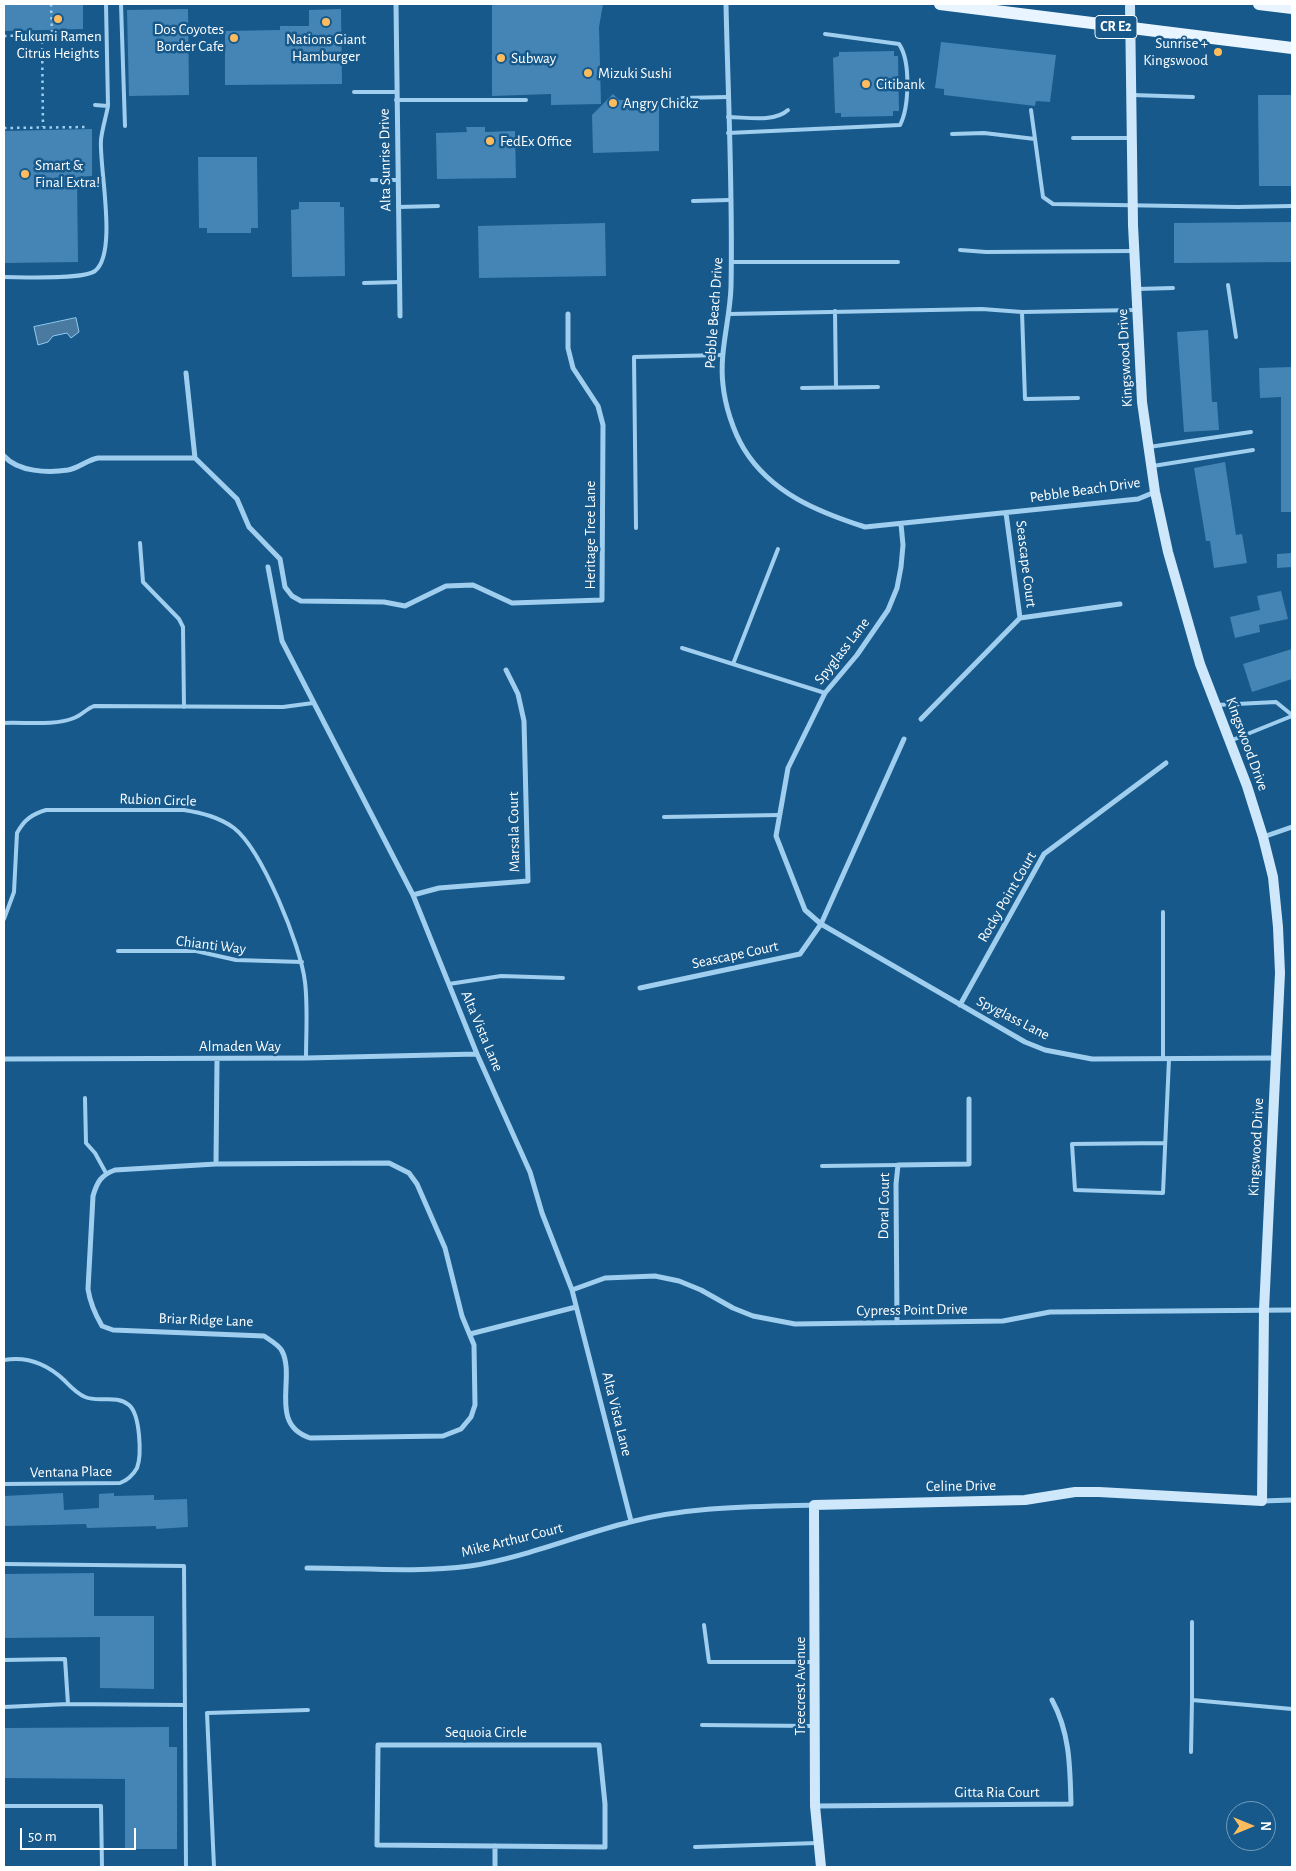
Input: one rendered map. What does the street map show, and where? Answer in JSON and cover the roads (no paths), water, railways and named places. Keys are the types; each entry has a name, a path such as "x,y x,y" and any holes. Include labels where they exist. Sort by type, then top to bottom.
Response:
{"main road":[{"name":"CR E2","path":"940,4 1292,48"},
{"path":"1259,4 1292,8"}],"street":[{"name":"Alta Sunrise Drive","path":"396,4 400,316"},
{"name":"Pebble Beach Drive","path":"726,4 731,262 729,314 723,355 723,386 736,430 744,449 753,461 785,493 824,513 865,527 1138,499 1155,492"},
{"name":"Kingswood Drive","path":"1130,4 1132,205 1136,251 1142,402 1155,492 1168,552 1200,664 1247,786 1263,837 1272,877 1278,927 1280,973 1264,1310 1262,1501"},
{"name":"Heritage Tree Lane","path":"195,458 237,499 248,527 280,559 285,588 292,596 301,601 384,602 405,606 412,605 446,586 473,585 512,604 602,600 603,425 598,406 573,368 568,348 568,314"},
{"path":"4,456 12,464 31,470 68,470 88,460 98,458 195,458 186,373"},
{"name":"Seascape Court","path":"1006,513 1020,618"},
{"name":"Spyglass Lane","path":"901,524 903,545 901,567 897,588 888,610 857,655 825,693 788,768 776,836 805,910 821,924 1025,1042 1045,1050 1092,1059 1275,1058"},
{"name":"Alta Vista Lane","path":"268,567 282,641 413,895 477,1054 530,1172 542,1213 572,1290 631,1522"},
{"name":"Seascape Court","path":"921,719 1020,618 1120,604"},
{"name":"Marsala Court","path":"413,895 439,888 528,881 524,721 518,694 506,670"},
{"path":"821,924 904,739"},
{"name":"Rocky Point Court","path":"960,1005 1044,854 1166,763"},
{"path":"1263,837 1292,827"},
{"name":"Seascape Court","path":"640,988 800,954 821,924"},
{"name":"Almaden Way","path":"4,1059 217,1059 477,1054"},
{"path":"216,1164 217,1059"},
{"name":"Doral Court","path":"897,1323 896,1184 898,1165 969,1164 969,1099"},
{"name":"Briar Ridge Lane","path":"389,1163 399,1166 409,1173 417,1184 445,1248 462,1316 475,1351 475,1405 468,1421 456,1432 443,1436 316,1439 302,1435 286,1415 285,1360 282,1349 264,1336 113,1330 102,1326 90,1303 88,1289 93,1196 97,1183 106,1173 115,1170 216,1164 389,1163"},
{"name":"Cypress Point Drive","path":"572,1290 611,1277 655,1276 679,1280 702,1290 733,1308 774,1322 795,1324 1003,1321 1050,1312 1292,1310"},
{"path":"470,1334 576,1307"},
{"name":"Celine Drive","path":"631,1522 700,1509 1025,1500 1075,1492 1262,1501 1292,1500"},
{"name":"Treecrest Avenue","path":"814,1505 816,1806 821,1867"},
{"name":"Mike Arthur Court","path":"307,1568 439,1569 470,1566 631,1522"},
{"name":"Gitta Ria Court","path":"816,1806 1071,1804 1069,1752 1065,1730 1052,1700"},
{"name":"Sequoia Circle","path":"378,1745 599,1745 605,1804 605,1847 495,1846 377,1845 378,1745"},
{"path":"495,1846 495,1867"}],"lane":[{"path":"4,276 68,276 94,272 101,263 107,223 101,139 108,106 106,4"},
{"path":"121,4 125,126"},
{"path":"728,133 900,125 906,114 906,64 904,51 899,44 826,34"},
{"path":"354,92 396,92"},
{"path":"1131,94 1193,97"},
{"path":"682,98 728,96"},
{"path":"396,100 526,100"},
{"path":"95,105 108,106"},
{"path":"728,117 773,117 783,114 788,110"},
{"path":"1031,110 1043,197 1053,204 1238,208 1292,206"},
{"path":"952,134 984,133 1035,138"},
{"path":"1073,138 1132,138"},
{"path":"372,180 398,180"},
{"path":"694,201 729,200"},
{"path":"398,207 438,206"},
{"path":"960,250 986,252 1136,251"},
{"path":"731,262 898,262"},
{"path":"364,283 400,282"},
{"path":"1228,286 1236,337"},
{"path":"1137,288 1173,288"},
{"path":"729,314 982,309 1022,312 1138,310"},
{"path":"835,311 836,388"},
{"path":"1022,312 1025,399 1078,398"},
{"path":"636,528 634,357 723,355"},
{"path":"802,388 878,387"},
{"path":"1148,447 1251,432"},
{"path":"1151,466 1253,450"},
{"path":"140,543 142,582 179,619 183,627 184,706"},
{"path":"734,664 778,549"},
{"path":"682,648 825,693"},
{"path":"1216,705 1276,702 1292,715 1230,741"},
{"path":"4,723 64,721 79,716 88,708 94,706 282,707 314,704"},
{"name":"Rubion Circle","path":"4,919 14,892 17,833 21,825 36,813 46,810 184,810 205,814 224,822 252,846 284,916 302,962 306,983 306,1058"},
{"path":"664,817 779,816"},
{"path":"1164,912 1166,1059 1165,1142 1163,1194 1075,1190 1072,1144 1165,1142"},
{"name":"Chianti Way","path":"118,951 196,951 243,960 302,962"},
{"path":"449,984 501,976 563,978"},
{"path":"85,1098 86,1142 106,1173"},
{"path":"822,1166 898,1165"},
{"name":"Ventana Place","path":"4,1360 30,1361 42,1364 54,1372 78,1394 88,1398 122,1400 131,1406 138,1423 138,1461 131,1476 120,1483 4,1484"},
{"path":"4,1564 184,1566 186,1867"},
{"path":"1191,1752 1192,1622"},
{"path":"704,1625 709,1662 815,1662"},
{"path":"4,1660 65,1659 68,1704"},
{"path":"1192,1700 1292,1709"},
{"path":"4,1707 68,1704 184,1705"},
{"path":"214,1867 207,1713 308,1710"},
{"path":"702,1725 815,1726"},
{"path":"4,1806 101,1806 102,1867"},
{"path":"695,1847 819,1842"}],"water":[{"path":"76,318 79,332 71,338 67,333 53,336 48,342 38,345 34,327"}],"place":[{"name":"Fukumi Ramen Citrus Heights","path":"58,19"},
{"name":"Nations Giant Hamburger","path":"326,22"},
{"name":"Dos Coyotes Border Cafe","path":"234,38"},
{"name":"Sunrise + Kingswood","path":"1218,52"},
{"name":"Subway","path":"501,58"},
{"name":"Mizuki Sushi","path":"588,73"},
{"name":"Citibank","path":"866,84"},
{"name":"Angry Chickz","path":"613,103"},
{"name":"FedEx Office","path":"490,141"},
{"name":"Smart & Final Extra!","path":"25,174"}]}
